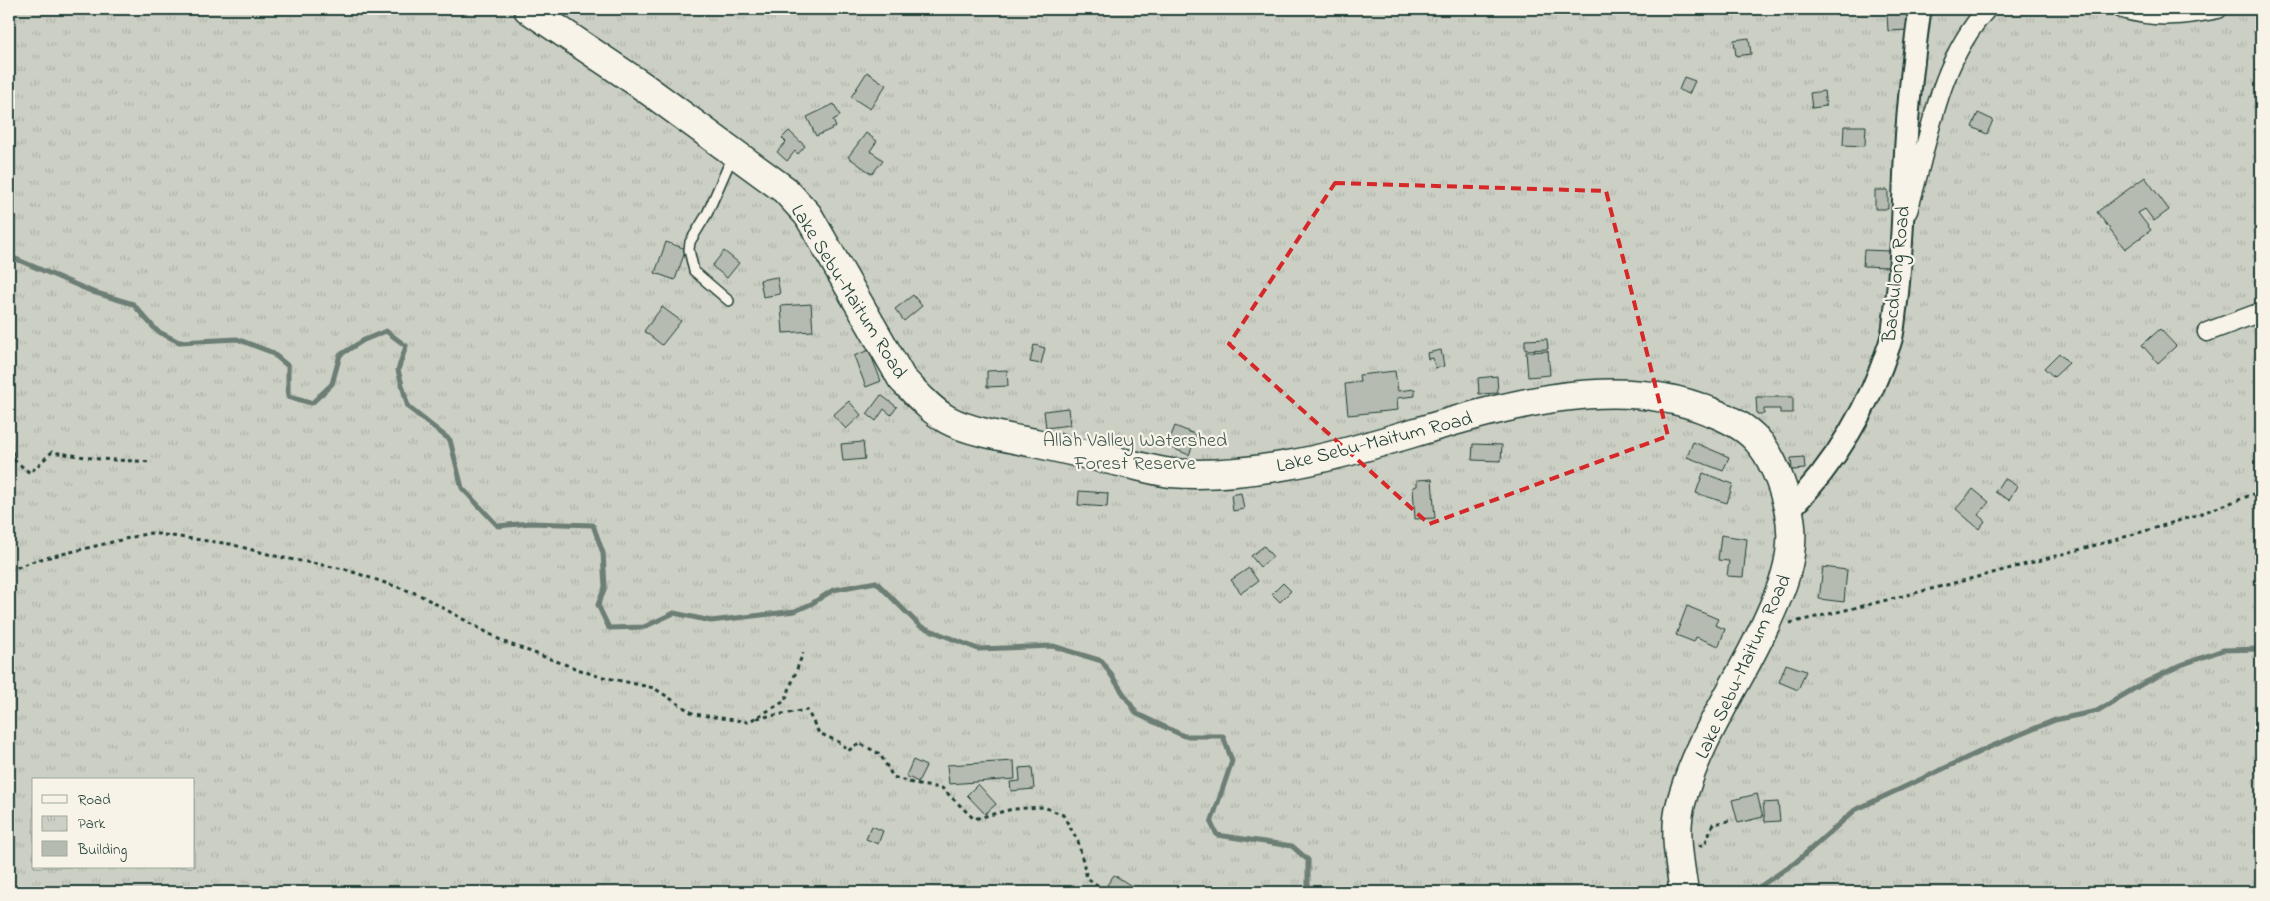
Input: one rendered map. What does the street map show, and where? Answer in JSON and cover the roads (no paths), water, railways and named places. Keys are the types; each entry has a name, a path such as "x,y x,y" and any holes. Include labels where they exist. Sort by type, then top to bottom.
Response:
{"main road":[{"name":"Lake Sebu-Maitum Road","path":"528,9 641,85 785,190 808,215 902,379 923,400 949,421 982,431 1169,473 1215,474 1282,466 1353,451 1526,403 1582,394 1634,394 1691,404 1727,418 1756,439 1776,470 1789,510 1791,539 1789,565 1782,592 1714,723 1687,783 1680,806 1677,830 1678,856 1684,892"}],"street":[{"name":"Bacdulong Road","path":"1789,510 1810,490 1832,460 1866,401 1890,342 1897,296 1909,97 1920,9"},
{"path":"1902,228 1921,168 1944,80 1963,43 1987,9"},
{"path":"2122,9 2142,15 2165,17 2218,9"},
{"path":"2207,332 2261,312"}],"lane":[{"path":"729,301 694,272 689,250 690,242 707,214 734,153"}],"waterway":[{"path":"9,256 93,292 133,304 157,331 179,342 237,339 271,352 288,366 288,397 312,403 332,384 340,355 364,340 386,331 406,346 398,370 408,407 450,440 462,488 498,526 530,523 593,525 603,553 605,587 598,605 609,628 644,627 674,613 711,621 795,611 811,604 833,590 876,582 920,626 978,649 1053,646 1102,661 1137,714 1184,736 1223,736 1232,761 1211,823 1217,835 1292,846 1308,860 1308,892"},
{"path":"1752,892 1796,862 1855,810 1990,747 2055,720 2097,711 2142,684 2181,665 2223,650 2261,649"}],"park label":[{"name":"Allah Valley Watershed Forest Reserve","path":"1135,450"}]}
